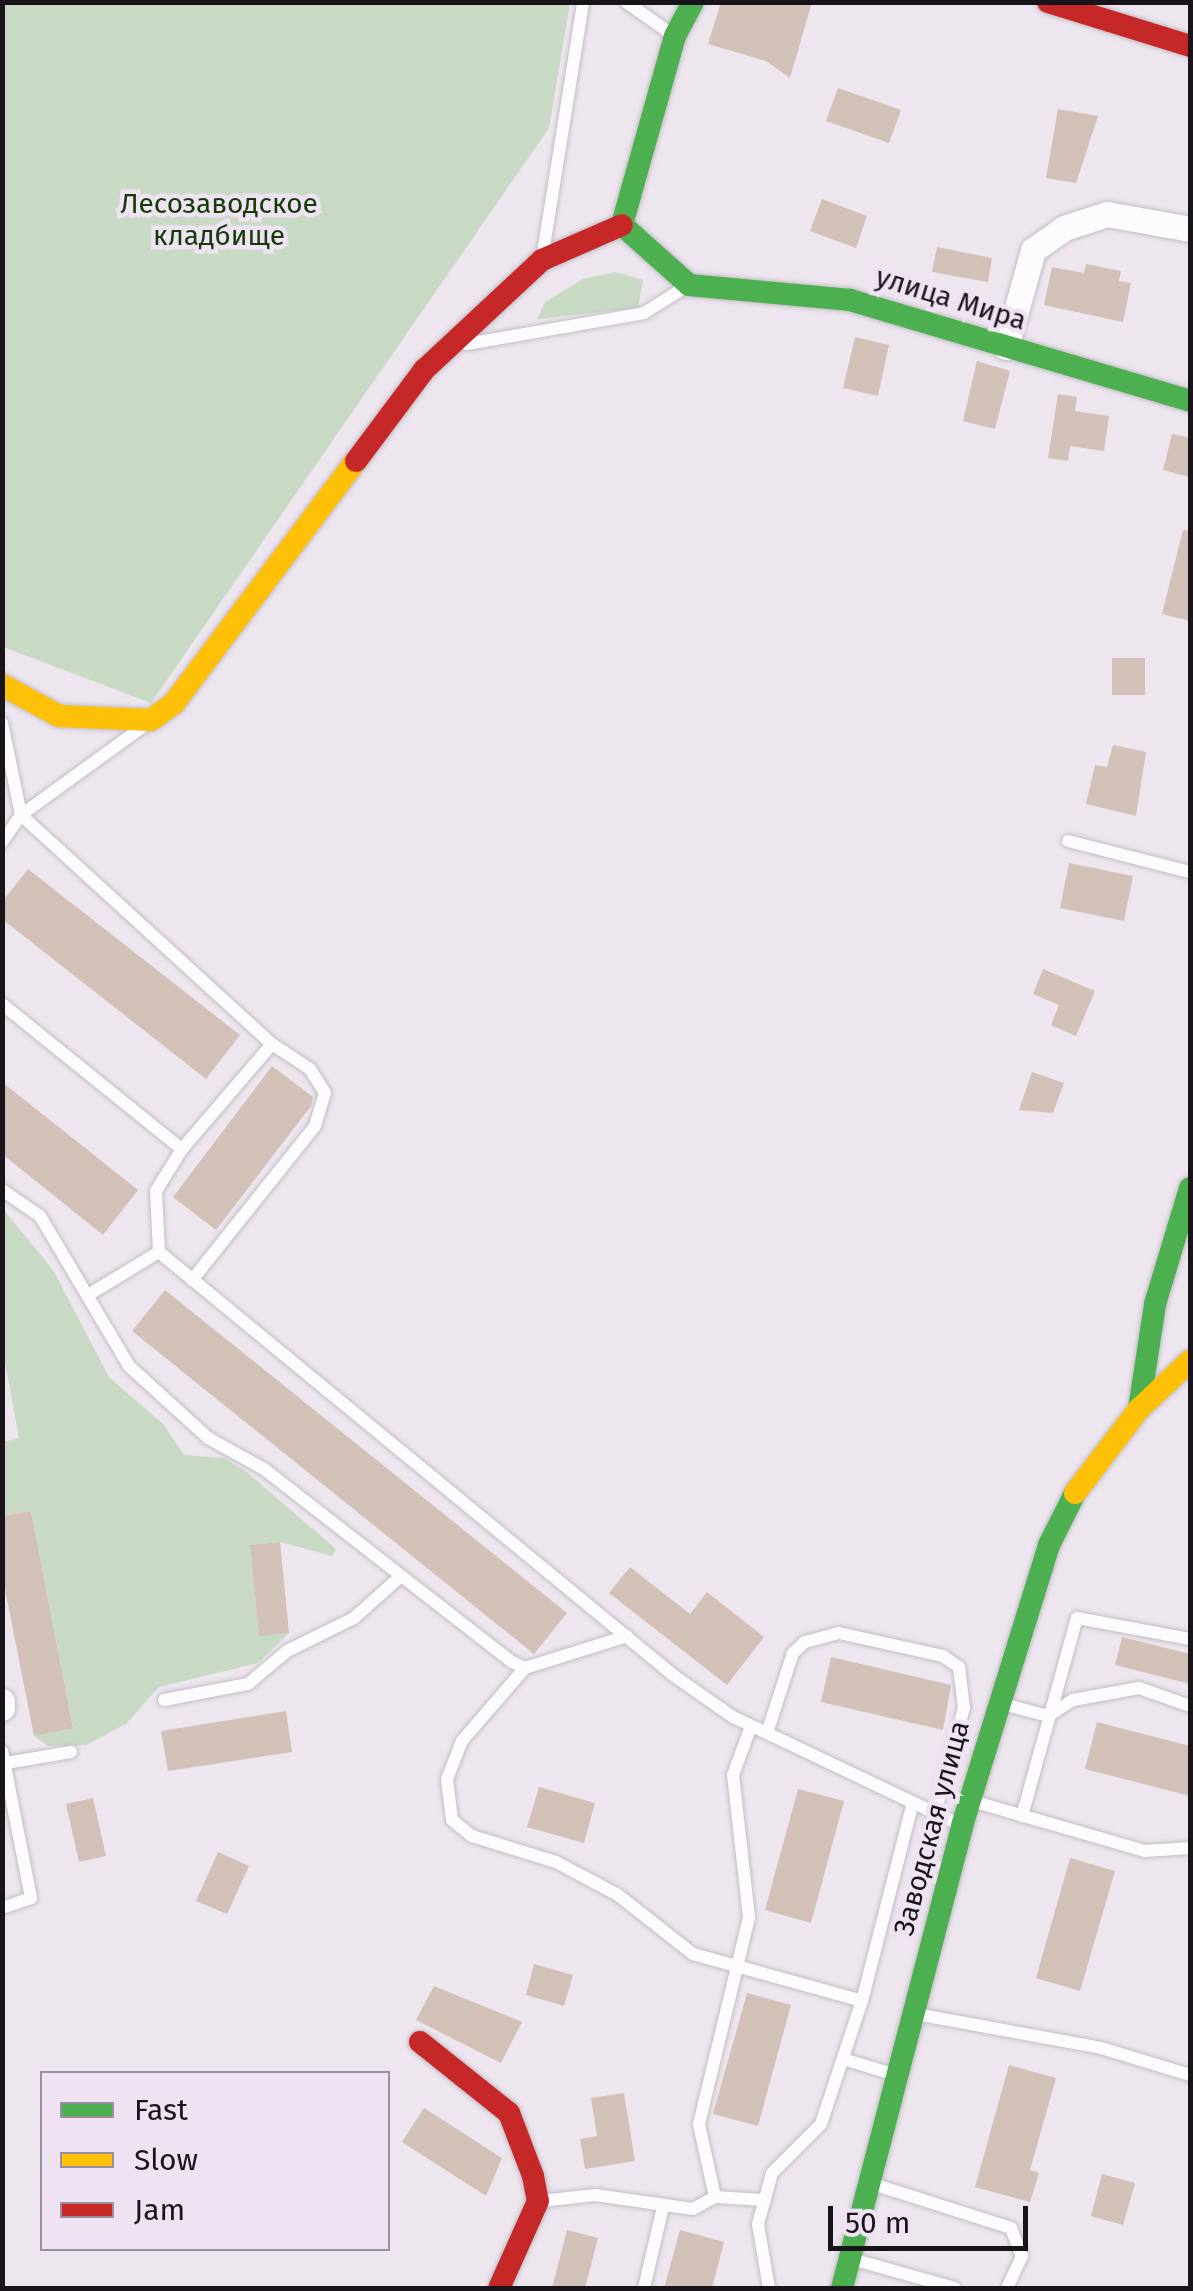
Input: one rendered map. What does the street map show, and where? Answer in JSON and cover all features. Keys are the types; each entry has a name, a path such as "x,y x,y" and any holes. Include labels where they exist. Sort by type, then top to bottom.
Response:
{"street":[{"path":"622,226 675,36 693,2"},
{"path":"1048,2 1190,46"},
{"path":"1006,347 1033,250 1064,228 1107,214 1190,229"},
{"path":"2,685 59,716 150,720 174,703 450,346 542,260 622,226"},
{"path":"622,226 689,285"},
{"name":"улица Мира","path":"689,285 850,300 1190,401"},
{"path":"1139,1409 1155,1304 1190,1188"},
{"path":"1139,1409 1190,1361"},
{"name":"Заводская улица","path":"842,2288 997,1702 1072,1496 1139,1409"},
{"path":"420,2042 477,2080 509,2113 538,2201 499,2288"}],"lane":[{"path":"542,260 582,2"},
{"path":"626,2 675,36"},
{"path":"450,346 644,314 689,285"},
{"path":"2,842 21,816 150,720"},
{"path":"2,724 21,816 272,1044 322,1082 324,1106 192,1280"},
{"path":"1068,841 1190,872"},
{"path":"2,1004 182,1148"},
{"path":"272,1044 182,1148 156,1191 159,1252 626,1636 751,1726 962,1826"},
{"path":"2,1190 40,1216 128,1366 525,1668"},
{"path":"88,1295 159,1252"},
{"path":"164,1700 248,1684 287,1651 354,1618 402,1576"},
{"path":"1022,1816 1077,1618 1190,1639"},
{"path":"767,1733 793,1653 805,1642 839,1633 943,1656 958,1667 964,1708 935,1813"},
{"path":"626,1636 525,1668 462,1742 447,1780 452,1820 472,1836 556,1862 618,1894 693,1954 862,2002"},
{"path":"997,1702 1048,1716 1104,1691 1139,1688 1190,1706"},
{"path":"715,2197 699,2124 748,1917 733,1775 751,1726"},
{"path":"2,1908 31,1898 4,1757 72,1752"},
{"path":"970,1800 1145,1851 1190,1848"},
{"path":"770,2288 758,2224 772,2174 821,2124 862,2002 914,1803"},
{"path":"914,2014 1101,2048 1190,2075"},
{"path":"843,2059 898,2075"},
{"path":"870,2182 1011,2228 1022,2256 1007,2288"},
{"path":"538,2201 595,2195 693,2209 715,2197 765,2200"},
{"path":"644,2288 663,2207"},
{"path":"850,2258 955,2288"}],"green space":[{"name":"Лесозаводское кладбище","path":"2,3 570,3 549,128 151,703 3,647"},
{"path":"615,272 643,280 638,308 537,319 545,302 583,279"},
{"path":"2,1208 53,1270 109,1377 164,1425 184,1455 224,1458 248,1473 336,1549 332,1556 280,1542 250,1545 259,1635 289,1633 258,1663 159,1687 126,1724 86,1745 48,1746 34,1736 73,1727 31,1511 3,1516 3,1442 19,1438 3,1351"}],"building":[{"path":"721,2 812,2 790,78 766,61 708,44"},
{"path":"838,88 901,110 889,143 826,121"},
{"path":"1058,109 1098,116 1076,183 1046,178"},
{"path":"822,199 867,216 856,248 810,231"},
{"path":"937,247 992,258 988,282 932,272"},
{"path":"1086,264 1121,271 1119,281 1131,283 1123,322 1044,305 1052,267 1084,273"},
{"path":"855,337 889,345 878,396 843,388"},
{"path":"977,361 1010,371 995,429 963,421"},
{"path":"1058,394 1077,397 1075,411 1109,416 1104,451 1070,446 1068,461 1048,458"},
{"path":"1172,434 1190,438 1190,477 1163,470"},
{"path":"1183,530 1190,531 1190,621 1162,614"},
{"path":"1112,658 1145,658 1145,695 1112,695"},
{"path":"1113,745 1146,752 1136,816 1086,804 1095,765 1107,767"},
{"path":"1069,863 1133,876 1124,921 1060,908"},
{"path":"28,869 240,1035 206,1079 2,919 2,902"},
{"path":"1043,969 1095,991 1076,1036 1051,1025 1059,1005 1033,994"},
{"path":"272,1066 313,1097 311,1106 216,1230 173,1197"},
{"path":"1032,1072 1064,1083 1053,1113 1019,1110"},
{"path":"2,1082 138,1190 103,1235 2,1154"},
{"path":"165,1290 567,1613 534,1654 132,1331"},
{"path":"31,1511 73,1728 34,1736 2,1574 2,1516"},
{"path":"280,1542 289,1633 259,1636 250,1545"},
{"path":"630,1567 690,1614 707,1592 764,1637 727,1685 609,1593"},
{"path":"1122,1637 1190,1654 1190,1684 1115,1665"},
{"path":"831,1657 951,1685 943,1730 821,1702"},
{"path":"286,1711 292,1752 168,1771 161,1731"},
{"path":"1097,1722 1190,1746 1190,1796 1085,1769"},
{"path":"539,1787 595,1803 584,1843 527,1827"},
{"path":"798,1789 844,1801 811,1923 765,1910"},
{"path":"93,1798 106,1856 79,1862 66,1804"},
{"path":"218,1852 249,1866 227,1914 196,1901"},
{"path":"1070,1858 1115,1871 1080,1991 1036,1978"},
{"path":"534,1964 573,1975 564,2006 526,1995"},
{"path":"434,1986 522,2022 501,2063 416,2020"},
{"path":"747,1993 791,2005 758,2126 713,2114"},
{"path":"1009,2065 1056,2078 1030,2170 1039,2173 1030,2202 975,2187"},
{"path":"624,2093 635,2161 585,2169 580,2139 597,2136 591,2098"},
{"path":"424,2108 502,2158 486,2196 402,2142"},
{"path":"1102,2174 1135,2183 1123,2225 1091,2216"},
{"path":"567,2230 598,2238 585,2288 552,2288"},
{"path":"680,2230 724,2242 712,2288 664,2288"}],"traffic: fast":[{"path":"693,2 675,36 622,225 689,285 850,300 1190,401"},
{"path":"1139,1409 1155,1304 1190,1188"},
{"path":"842,2288 962,1826 1049,1545 1075,1493"}],"traffic: slow":[{"path":"2,685 59,716 151,720 174,703 356,461"},
{"path":"1075,1493 1139,1409 1190,1361"}],"traffic: jam":[{"path":"1048,2 1190,46"},
{"path":"356,461 424,370 542,260 622,225"},
{"path":"420,2042 509,2113 533,2176 538,2201 499,2288"}]}
